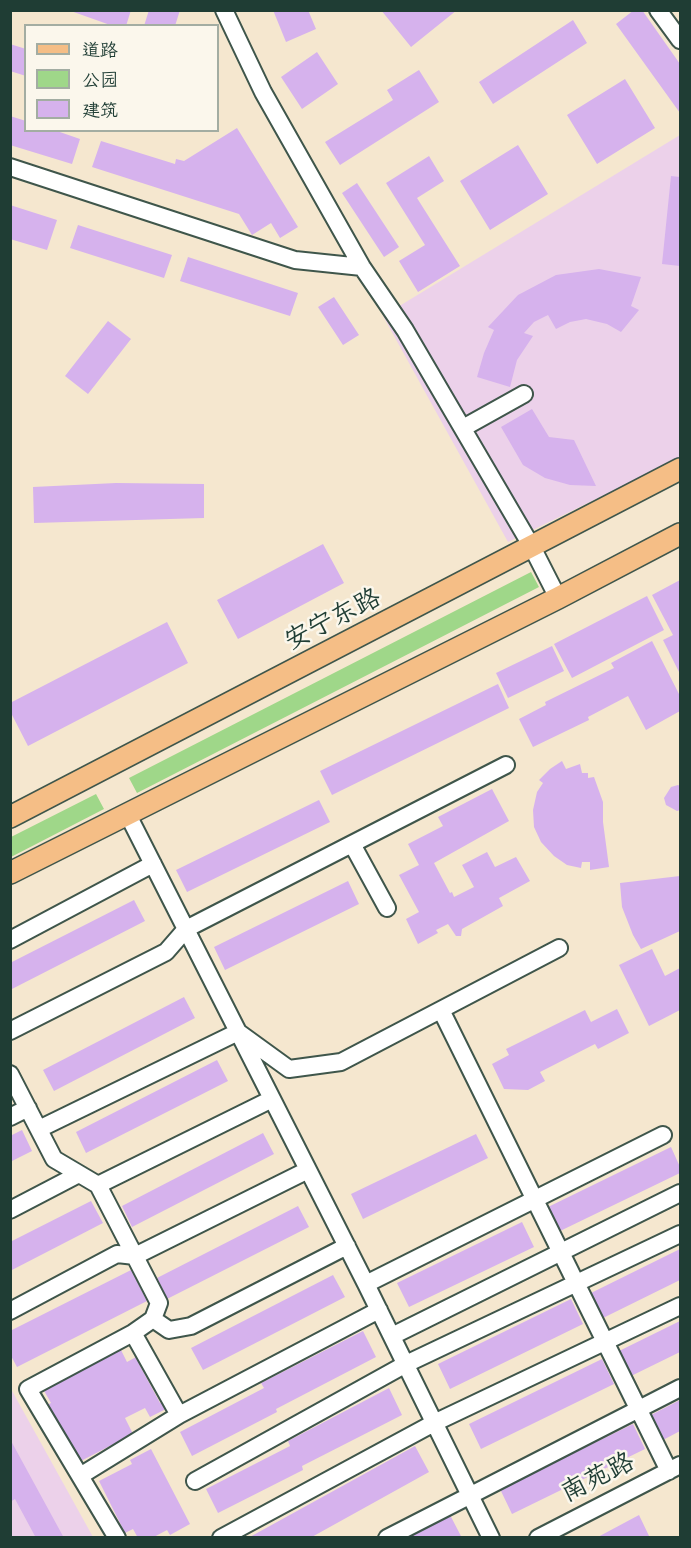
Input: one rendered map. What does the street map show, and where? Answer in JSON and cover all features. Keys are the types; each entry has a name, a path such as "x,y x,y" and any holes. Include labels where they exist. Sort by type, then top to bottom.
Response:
{"main road":[{"name":"安宁东路","path":"10,817 532,547 637,483 681,469"},
{"path":"10,873 681,534"}],"street":[{"path":"224,10 263,92 362,267 405,330 532,547 558,598"},
{"path":"658,10 681,40"},
{"path":"10,167 295,260 362,267"},
{"path":"463,428 524,394"},
{"path":"10,1031 166,952 186,929 507,765"},
{"path":"127,813 347,1246 490,1538"},
{"path":"352,844 387,908"},
{"path":"10,940 153,864"},
{"path":"238,1032 289,1069 341,1062 559,948"},
{"path":"441,1010 638,1409 675,1468"},
{"path":"39,1129 238,1032"},
{"path":"10,1074 54,1159 98,1185 159,1303 153,1319 28,1389 117,1538"},
{"path":"98,1185 272,1099"},
{"path":"10,1117 28,1108"},
{"path":"366,1284 663,1135"},
{"path":"10,1311 117,1254 135,1256 308,1170"},
{"path":"10,1210 79,1174"},
{"path":"392,1336 681,1193"},
{"path":"195,1481 405,1364 681,1234"},
{"path":"153,1319 169,1330 191,1326 347,1246"},
{"path":"221,1538 434,1423 681,1306"},
{"path":"80,1476 179,1415 379,1310"},
{"path":"133,1332 179,1415"},
{"path":"387,1538 469,1494 681,1388"},
{"name":"南苑路","path":"538,1538 675,1468"}],"shaded area":[{"path":"680,135 680,458 508,542 383,316"},
{"path":"11,1389 93,1537 11,1537"}],"green space":[{"path":"531,572 539,587 137,793 129,778"},
{"path":"96,794 104,809 11,857 11,837"}],"building":[{"path":"68,10 131,10 127,24 107,24"},
{"path":"149,10 180,10 176,24 145,24"},
{"path":"273,10 308,10 316,29 286,42"},
{"path":"381,10 457,10 411,47"},
{"path":"634,10 642,10 680,64 680,113 616,24"},
{"path":"573,20 587,43 493,104 479,82"},
{"path":"10,44 24,48 24,75 10,71"},
{"path":"317,52 338,84 302,109 281,77"},
{"path":"419,70 439,102 340,165 325,142 393,100 387,90"},
{"path":"625,79 655,128 597,164 567,115"},
{"path":"10,116 24,120 24,132 60,132 80,139 72,164 10,145"},
{"path":"237,128 298,227 280,238 271,223 252,235 239,214 92,167 101,141 175,164 176,159 184,161"},
{"path":"518,145 548,194 490,230 460,181"},
{"path":"429,156 444,181 417,198 460,266 418,292 399,261 425,245 386,183"},
{"path":"671,176 680,177 680,266 662,264"},
{"path":"357,183 399,247 384,257 342,193"},
{"path":"10,205 57,220 47,250 10,239"},
{"path":"78,225 172,255 164,278 70,248"},
{"path":"188,257 298,293 290,316 180,281"},
{"path":"599,269 641,277 631,306 639,310 621,332 607,324 586,319 570,322 556,329 548,315 534,322 524,333 533,336 517,360 510,387 477,377 494,330 488,327 518,295 556,275"},
{"path":"334,297 359,335 343,345 318,307"},
{"path":"108,321 131,339 88,394 65,376"},
{"path":"532,409 549,437 574,440 596,486 570,485 545,478 523,465 501,427"},
{"path":"116,483 204,484 204,518 34,523 33,487"},
{"path":"323,544 344,583 238,639 217,600"},
{"path":"680,580 680,674 663,640 673,635 652,595"},
{"path":"647,596 664,630 572,678 554,644"},
{"path":"167,622 188,663 28,746 10,711 10,703"},
{"path":"652,641 680,696 680,711 646,730 628,696 588,717 589,720 533,747 519,719 546,705 545,702 614,668 611,663"},
{"path":"552,646 564,671 508,698 496,673"},
{"path":"498,684 509,708 332,795 320,771"},
{"path":"562,761 566,769 580,764 582,773 588,773 588,778 594,777 603,802 603,822 609,867 590,870 590,862 582,862 581,868 567,865 554,856 541,842 534,827 533,810 537,792 543,783 539,780"},
{"path":"680,786 680,810 677,811 666,805 664,798 671,787"},
{"path":"492,789 509,821 434,863 454,897 474,887 462,865 487,852 495,867 516,857 530,881 499,898 503,906 462,929 461,936 456,936 448,924 436,930 438,933 418,944 406,919 419,912 399,875 419,865 408,844 443,826 438,817"},
{"path":"319,800 330,822 187,892 176,870"},
{"path":"680,876 680,931 641,949 622,907 620,883"},
{"path":"348,881 359,904 225,970 214,947"},
{"path":"134,900 145,921 10,990 10,963"},
{"path":"652,949 665,976 680,968 680,1010 649,1026 619,965"},
{"path":"184,997 195,1018 54,1091 43,1070"},
{"path":"617,1009 629,1033 598,1049 595,1044 540,1072 545,1081 528,1090 504,1089 492,1064 509,1055 506,1049 585,1010 591,1022"},
{"path":"217,1060 228,1081 86,1153 76,1132"},
{"path":"22,1130 32,1151 10,1162 10,1136"},
{"path":"263,1133 274,1154 132,1227 122,1206"},
{"path":"476,1134 488,1158 363,1219 351,1194"},
{"path":"671,1147 680,1167 680,1173 558,1232 546,1208"},
{"path":"91,1201 103,1223 10,1271 10,1242"},
{"path":"298,1206 309,1227 167,1299 157,1278"},
{"path":"522,1222 534,1247 409,1307 397,1283"},
{"path":"680,1249 680,1280 603,1318 591,1293"},
{"path":"131,1270 147,1301 17,1367 10,1354 10,1331"},
{"path":"333,1275 345,1297 203,1370 191,1348"},
{"path":"571,1299 583,1324 450,1389 438,1364"},
{"path":"680,1321 680,1352 629,1377 617,1352"},
{"path":"363,1331 376,1357 192,1456 180,1432 264,1388 261,1383"},
{"path":"120,1348 127,1362 136,1357 141,1358 143,1362 139,1364 160,1403 163,1403 166,1409 150,1417 145,1408 125,1418 133,1434 77,1463 47,1405 51,1403 43,1389"},
{"path":"602,1359 614,1384 481,1449 469,1424"},
{"path":"389,1388 402,1415 302,1466 303,1470 218,1513 206,1489 290,1446 288,1441"},
{"path":"680,1400 680,1431 663,1440 651,1415"},
{"path":"633,1424 645,1449 512,1514 500,1489"},
{"path":"10,1439 64,1538 36,1538 15,1499 10,1502"},
{"path":"415,1446 429,1472 310,1538 248,1538"},
{"path":"151,1449 190,1524 170,1535 167,1530 152,1538 138,1538 133,1529 125,1533 99,1481 132,1464 130,1460"},
{"path":"449,1513 462,1538 404,1538"},
{"path":"639,1515 650,1538 596,1538"}]}
